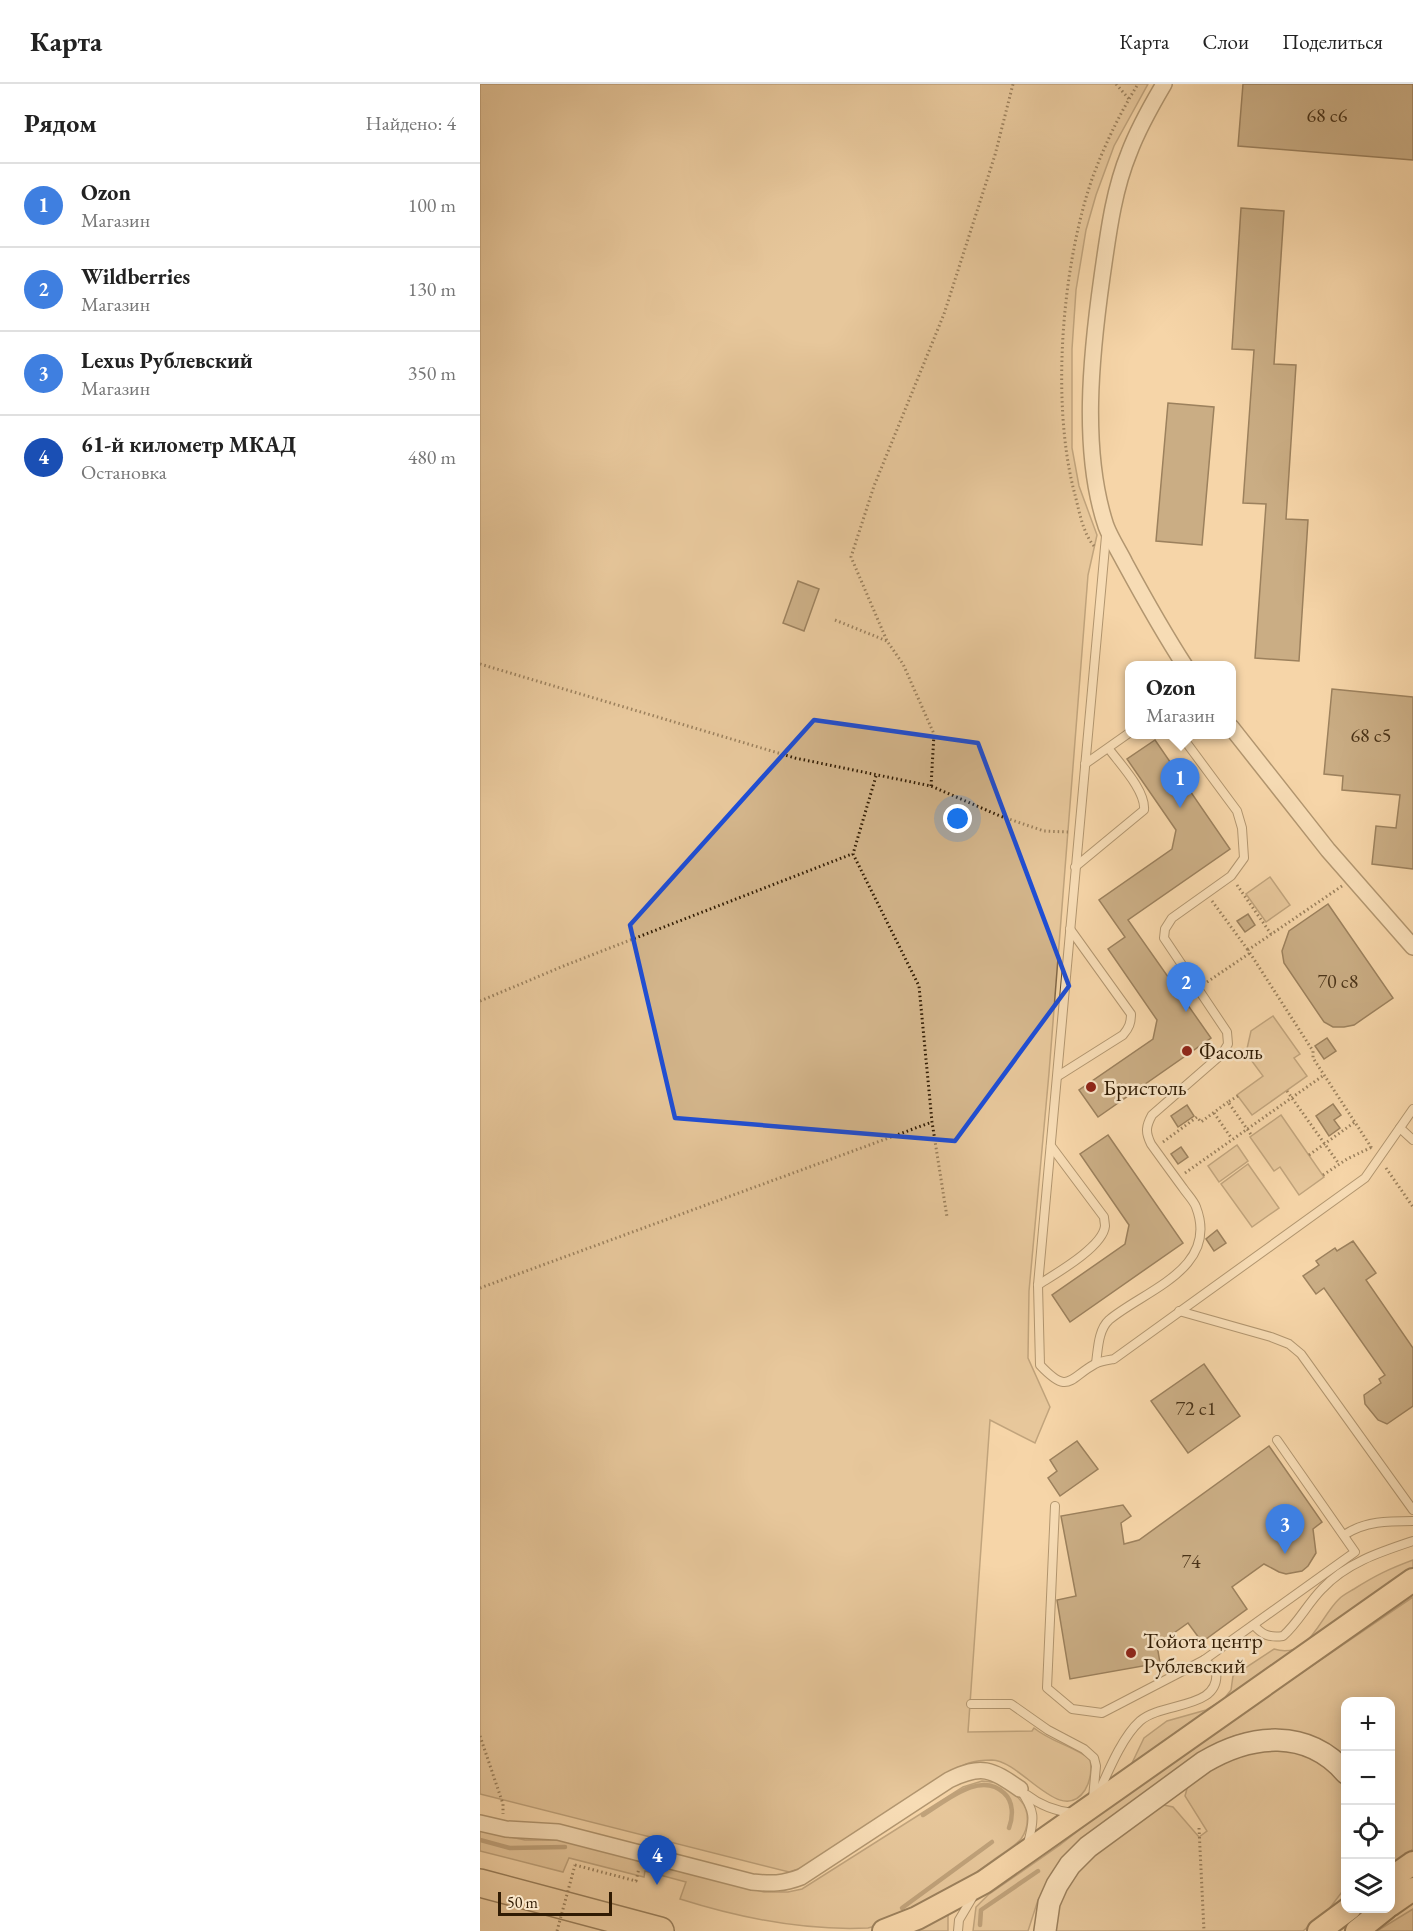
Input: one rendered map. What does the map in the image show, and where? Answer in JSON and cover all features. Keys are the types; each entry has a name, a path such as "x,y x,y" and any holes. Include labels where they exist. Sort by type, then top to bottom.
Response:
{"highway":[{"path":"480,1883 660,1931"}],"main road":[{"path":"884,1931 917,1917 984,1882 1413,1580"},
{"path":"1395,1876 1413,1863"},
{"path":"1395,1902 1413,1889"},
{"path":"1322,1929 1343,1913"},
{"path":"1357,1931 1381,1913"}],"street":[{"path":"1164,84 1128,154 1108,231 1093,335 1091,412 1094,465 1107,529 1139,590 1182,661"},
{"path":"1236,733 1328,850 1413,947"},
{"path":"1045,1929 1049,1903 1070,1864 1088,1847 1222,1751 1251,1742 1284,1740 1321,1752 1341,1768"},
{"path":"480,1822 506,1829 558,1832 752,1882 772,1884 784,1883 801,1877 949,1780 966,1772 981,1770 992,1772 1020,1789"},
{"path":"1395,1906 1413,1899"},
{"path":"1322,1929 1341,1908"}],"lane":[{"path":"1107,529 1038,1285 1040,1365 1050,1376 1062,1382 1073,1381 1096,1363 1114,1359 1365,1178 1413,1109"},
{"path":"1085,764 1125,736"},
{"path":"1096,1363 1100,1336 1108,1321 1176,1277 1191,1258 1198,1243 1200,1227 1196,1206 1147,1137 1146,1126 1152,1115 1222,1054 1228,1044 1227,1032 1164,938 1165,929 1172,918 1231,876 1244,858 1242,828 1237,811 1183,739"},
{"path":"1075,867 1144,810 1145,804 1141,793 1109,749"},
{"path":"1058,1076 1123,1035 1131,1021 1131,1014 1070,929"},
{"path":"1400,1128 1413,1140"},
{"path":"1038,1285 1099,1240 1105,1226 1104,1217 1051,1146"},
{"path":"1179,1311 1289,1344 1300,1354 1413,1510"},
{"path":"1055,1506 1047,1688 1072,1708 1102,1713 1204,1659 1355,1552 1277,1440"},
{"path":"1344,1535 1364,1524 1413,1521"},
{"path":"1254,1625 1267,1636 1283,1636 1323,1588 1340,1574 1367,1557 1413,1541"},
{"path":"1087,1810 1130,1733 1140,1721 1155,1713 1203,1698 1212,1692 1218,1681 1216,1670 1204,1659"},
{"path":"971,1704 1011,1704 1048,1730 1084,1749 1094,1758 1096,1766 1087,1810"},
{"path":"1020,1789 1044,1806 1057,1811 1087,1810"},
{"path":"1020,1789 1030,1805 1034,1821 1026,1852"},
{"path":"958,1931 959,1920 967,1904 984,1882"}],"path":[{"path":"931,786 934,734 903,664 887,641 851,557 874,486 944,314 995,155 1013,84"},
{"path":"1116,84 1129,99"},
{"path":"835,620 887,641"},
{"path":"480,664 795,758 931,786 1000,816 1044,831 1079,832"},
{"path":"876,776 853,854 919,986 932,1122 947,1217"},
{"path":"480,1001 566,964 853,854"},
{"path":"1231,876 1271,934"},
{"path":"1197,988 1333,890 1354,880"},
{"path":"1207,893 1249,952 1313,1051 1313,1058 1413,1207"},
{"path":"1176,1179 1324,1075"},
{"path":"1287,1090 1339,1164"},
{"path":"1154,1148 1197,1117 1201,1122 1238,1096"},
{"path":"1228,1102 1252,1136"},
{"path":"1214,1113 1232,1139"},
{"path":"480,1288 932,1122"},
{"path":"1309,1155 1355,1122"},
{"path":"1323,1175 1339,1164 1372,1148"},
{"path":"480,1736 503,1804"},
{"path":"1199,1828 1204,1931"},
{"path":"557,1931 575,1865 636,1881"}],"highlighted area":[{"path":"814,720 978,743 1069,986 955,1141 675,1118 630,925"}],"shaded area":[{"path":"480,84 1148,84 1114,146 1096,195 1086,230 1076,290 1072,349 1072,448 1079,486 1097,535 1088,575 1049,1073 1029,1291 1028,1358 1050,1407 1035,1443 990,1420 968,1732 1032,1731 1034,1728 1090,1759 1089,1782 1085,1790 1075,1799 1065,1801 1053,1797 1004,1763 992,1760 971,1762 943,1777 811,1865 789,1872 480,1794"},
{"path":"1270,877 1290,905 1266,922 1246,894"},
{"path":"1273,1016 1300,1054 1294,1058 1307,1076 1252,1115 1237,1095 1263,1076 1246,1053 1251,1031"},
{"path":"1281,1115 1324,1177 1299,1195 1280,1167 1274,1171 1250,1137"},
{"path":"1237,1145 1248,1161 1219,1182 1208,1166"},
{"path":"1248,1164 1279,1208 1252,1227 1221,1184"},
{"path":"1413,1560 1413,1568 1302,1652 1131,1765 1144,1738 1167,1721 1206,1710 1223,1700 1231,1690 1233,1676 1274,1649 1286,1651 1305,1643 1342,1596 1376,1576"},
{"path":"1413,1597 1413,1849 1395,1863 1395,1697 1341,1697 1341,1755 1309,1738 1282,1732 1255,1732 1226,1739 1203,1752 1056,1870 1038,1900 1028,1931 973,1931 976,1907 988,1895 1060,1845 1134,1787"},
{"path":"1282,1749 1317,1759 1341,1782 1341,1893 1329,1909 1303,1931 1051,1931 1056,1907 1065,1888 1076,1873 1101,1847 1159,1804 1173,1807 1199,1837 1207,1831 1185,1796 1188,1785 1211,1768 1245,1752"},
{"path":"982,1781 1004,1786 1013,1792 1024,1805 1027,1820 1026,1830 1021,1839 963,1882 918,1910 868,1928 820,1927 773,1922 680,1899 686,1882 645,1871 644,1877 569,1858 563,1872 480,1851 480,1831 525,1840 562,1840 764,1892 788,1892 802,1889 963,1787"},
{"path":"948,1908 948,1931 910,1931"},
{"path":"1413,1909 1413,1931 1377,1931"}],"building":[{"path":"1243,84 1413,84 1413,160 1238,146"},
{"path":"1241,208 1284,211 1274,364 1296,365 1286,519 1308,520 1299,661 1255,658 1266,504 1243,503 1254,350 1232,349"},
{"path":"1168,403 1214,407 1202,545 1156,541"},
{"path":"798,581 819,589 804,631 783,623"},
{"path":"1332,689 1413,697 1413,869 1372,864 1376,826 1396,828 1400,795 1342,790 1343,776 1324,774"},
{"path":"1155,740 1230,849 1128,920 1211,1038 1098,1117 1079,1090 1153,1039 1157,1020 1108,949 1125,937 1099,900 1172,849 1176,830 1127,759"},
{"path":"1328,904 1393,998 1354,1025 1344,1027 1333,1027 1324,1022 1284,963 1282,951 1289,931"},
{"path":"1248,914 1255,925 1245,932 1237,921"},
{"path":"1327,1038 1336,1051 1324,1059 1315,1046"},
{"path":"1333,1104 1341,1115 1334,1120 1340,1128 1329,1136 1316,1116"},
{"path":"1187,1105 1194,1116 1178,1127 1171,1116"},
{"path":"1108,1135 1183,1243 1070,1322 1052,1295 1125,1244 1129,1225 1080,1154"},
{"path":"1181,1147 1188,1157 1178,1164 1171,1154"},
{"path":"1217,1230 1226,1243 1214,1251 1206,1239"},
{"path":"1353,1241 1376,1273 1366,1280 1413,1348 1413,1406 1387,1424 1378,1420 1365,1404 1364,1395 1381,1383 1379,1379 1385,1375 1324,1288 1316,1294 1303,1276 1319,1265 1316,1261 1335,1248 1337,1251"},
{"path":"1204,1364 1240,1416 1188,1453 1151,1401"},
{"path":"1077,1441 1098,1469 1060,1496 1048,1478 1057,1471 1050,1460"},
{"path":"1269,1446 1322,1522 1313,1529 1316,1553 1308,1566 1302,1571 1286,1574 1264,1564 1232,1587 1247,1609 1202,1642 1188,1623 1157,1645 1160,1663 1070,1679 1057,1600 1076,1596 1061,1516 1123,1505 1131,1516 1121,1523 1124,1544 1139,1540"}],"waterway":[{"path":"923,1815 963,1790 984,1785 995,1787 1010,1801 1012,1810 1009,1828"},
{"path":"480,1840 510,1848 565,1847"},
{"path":"902,1908 992,1842"},
{"path":"980,1925 981,1910 1038,1871"}],"place":[{"name":"Ozon","path":"1180,808"},
{"name":"Wildberries","path":"1186,1012"},
{"name":"Фасоль","path":"1187,1051"},
{"name":"Бристоль","path":"1091,1087"},
{"name":"Lexus Рублевский","path":"1285,1554"},
{"name":"Тойота центр Рублевский","path":"1131,1653"},
{"name":"61-й километр МКАД","path":"657,1885"}]}
